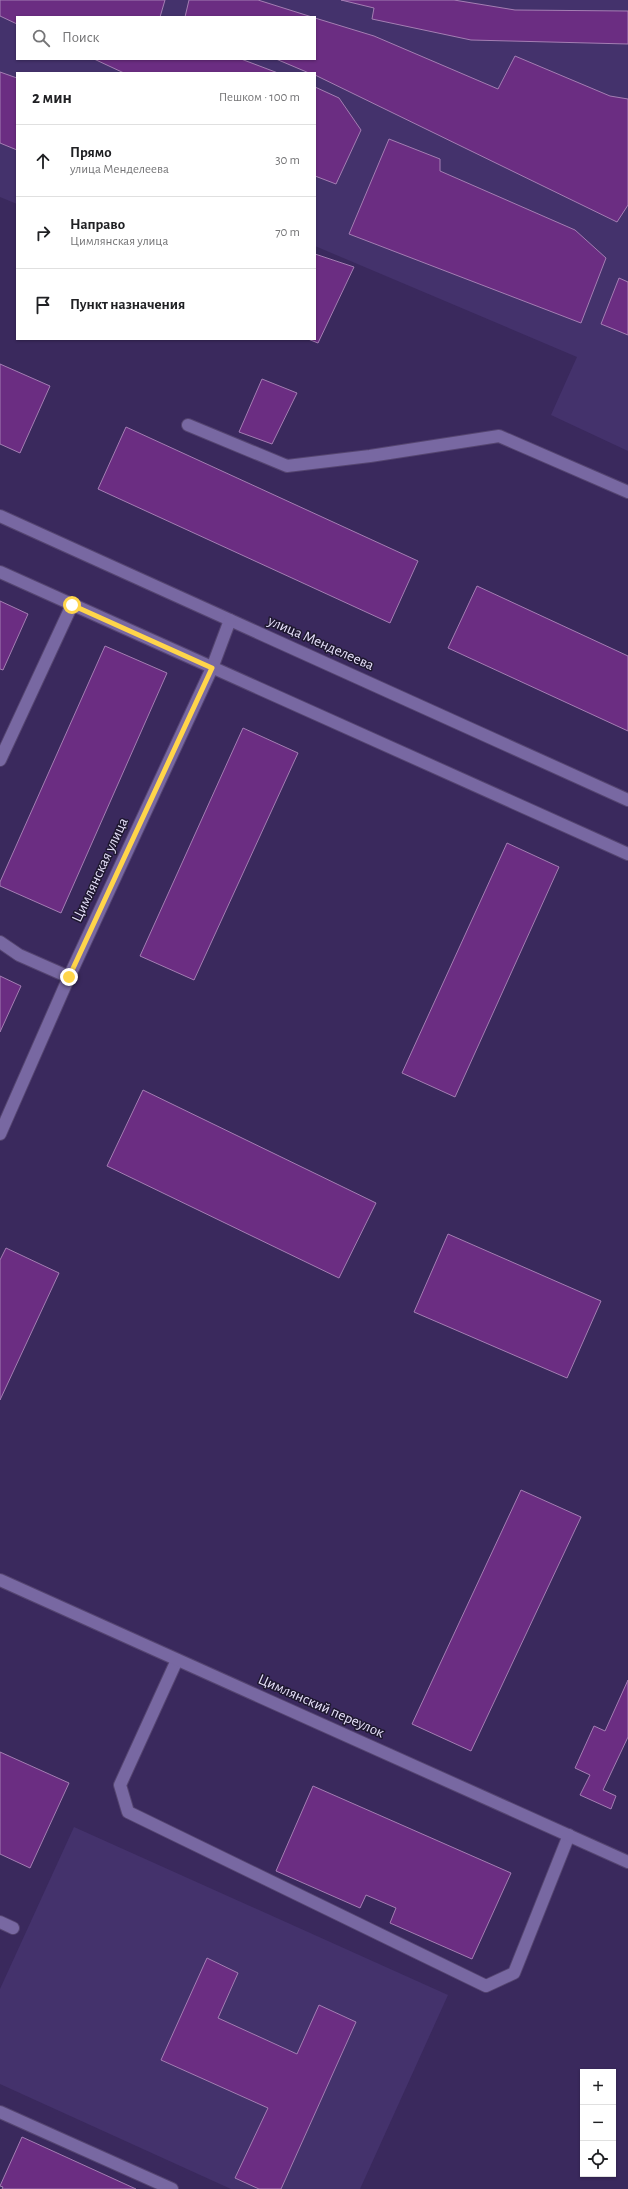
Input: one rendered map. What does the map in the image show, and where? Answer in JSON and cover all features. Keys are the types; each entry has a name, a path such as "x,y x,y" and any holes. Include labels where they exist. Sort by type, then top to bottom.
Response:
{"street":[{"path":"188,425 286,466 370,456 499,436 628,492"},
{"name":"улица Менделеева","path":"0,516 628,800"},
{"path":"0,572 628,854"},
{"path":"0,760 4,742 72,605"},
{"name":"Цимлянская улица","path":"0,1134 69,977 212,668 230,620"},
{"path":"0,942 19,955 69,977"},
{"name":"Цимлянский переулок","path":"0,1580 628,1862"},
{"path":"177,1660 120,1785 128,1812 486,1986 514,1973 569,1835"},
{"path":"0,1922 13,1928"},
{"path":"0,2112 172,2189"}],"shaded area":[{"path":"0,0 628,0 628,451 551,415 577,357 316,246 316,72 16,72 16,204 0,197"},
{"path":"74,1827 448,1995 360,2189 231,2189 0,2084 0,1989"}],"building":[{"path":"0,0 165,0 160,16 16,16 16,24 0,16"},
{"path":"189,0 258,0 309,16 185,16"},
{"path":"341,0 454,0 515,10 628,11 628,44 471,40 372,19 374,8"},
{"path":"316,18 374,36 498,89 515,56 610,96 628,99 628,205 617,222 316,75 316,72 307,72 278,60 316,60"},
{"path":"96,60 244,60 275,72 122,72"},
{"path":"0,72 16,78 16,150 0,143"},
{"path":"316,87 339,98 361,130 336,184 316,176"},
{"path":"389,139 440,159 440,171 575,230 606,258 581,323 349,234"},
{"path":"316,254 354,267 318,343 310,340 316,340"},
{"path":"619,278 628,282 628,335 601,324"},
{"path":"0,364 50,386 20,453 0,444"},
{"path":"262,379 297,393 272,444 239,432"},
{"path":"126,427 418,561 390,623 98,489"},
{"path":"477,586 628,656 628,731 448,648"},
{"path":"0,601 28,614 3,670 0,669"},
{"path":"105,646 167,673 61,913 0,886 0,882"},
{"path":"243,728 298,753 194,980 140,956"},
{"path":"507,843 559,867 455,1097 402,1073"},
{"path":"0,976 21,986 0,1032"},
{"path":"143,1090 376,1203 339,1278 107,1166"},
{"path":"448,1234 601,1301 567,1378 414,1312"},
{"path":"6,1248 59,1273 0,1400 0,1260"},
{"path":"521,1490 581,1517 471,1751 412,1724"},
{"path":"628,1680 628,1737 603,1790 616,1796 611,1809 580,1795 590,1775 575,1768 594,1726 605,1731"},
{"path":"0,1752 69,1783 30,1868 0,1854"},
{"path":"313,1786 511,1873 472,1959 390,1923 396,1908 366,1895 360,1908 276,1871"},
{"path":"207,1958 238,1973 218,2018 297,2054 319,2005 356,2022 281,2189 259,2189 235,2178 268,2108 161,2060"},
{"path":"22,2137 136,2189 2,2189 3,2187 0,2186"}],"route":[{"path":"69,977 212,668 72,605"}]}
